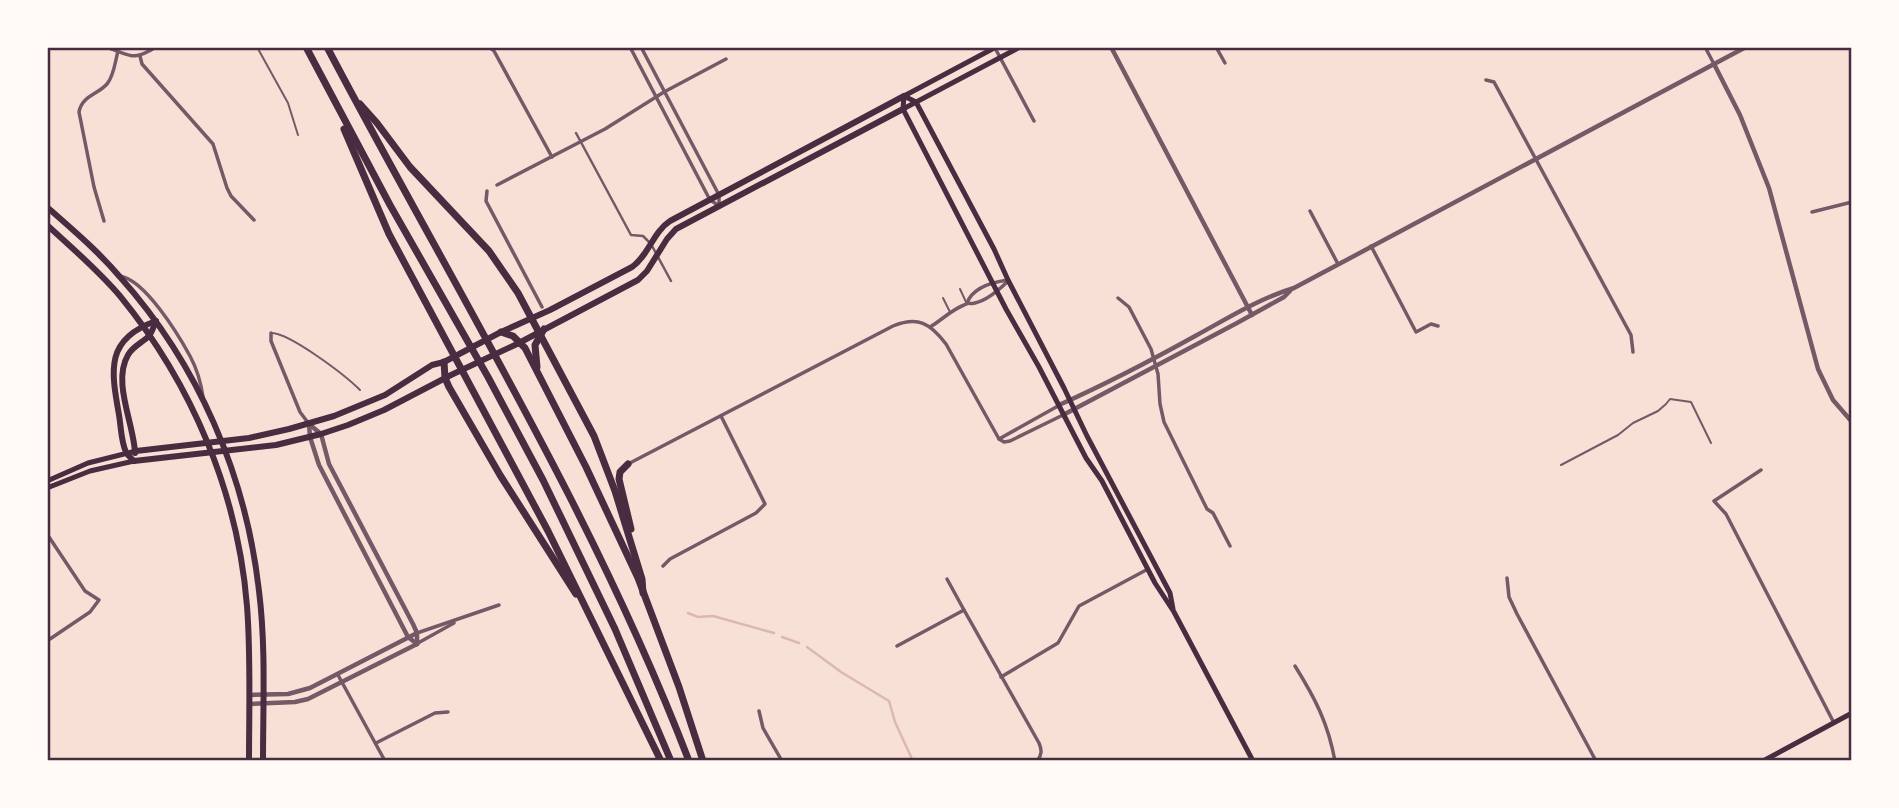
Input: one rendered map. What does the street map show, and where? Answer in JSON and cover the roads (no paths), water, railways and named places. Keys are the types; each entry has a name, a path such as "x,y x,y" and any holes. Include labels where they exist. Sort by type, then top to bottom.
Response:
{"highway":[{"path":"306,47 543,481 615,629 671,761"},
{"path":"327,47 558,471 631,624 689,761"},
{"path":"329,93 389,234 548,531 661,761"},
{"path":"352,95 410,167 489,251 518,293 594,436 633,547 643,593"},
{"path":"537,371 536,336 544,329"},
{"path":"505,330 525,348 586,467 643,593 679,687 703,761"},
{"path":"444,362 448,377 500,475 586,609"},
{"path":"628,464 620,471 619,479 633,547"}],"main road":[{"path":"544,329 638,280 647,271 672,232 1020,47"},
{"path":"47,481 88,463 126,453 249,438 309,424 385,395 423,371 632,267 640,261 664,225 996,48"},
{"path":"904,96 916,102 995,249 1074,410 1170,593 1174,612"},
{"path":"904,96 903,109 997,292 1254,761"},
{"path":"47,207 120,276 156,321 204,399 216,424 231,464 250,531 260,592 263,761"},
{"path":"47,225 108,283 143,326 166,362 203,431 218,467 237,534 247,607 249,761"},
{"path":"134,461 126,453 114,387 113,365 121,346 131,333 156,321"},
{"path":"134,461 136,451 123,371 128,356 135,346 149,336 156,321"},
{"path":"47,488 90,471 134,461 253,448 321,434 375,414 517,341 536,336"},
{"path":"1763,761 1852,713"}],"street":[{"path":"106,47 140,56 156,47"},
{"path":"489,47 494,51 552,157"},
{"path":"630,47 710,200 719,206"},
{"path":"641,47 719,195 719,206"},
{"path":"1111,47 1252,315"},
{"path":"1216,47 1225,63"},
{"path":"1705,47 1752,142 1779,220 1818,369 1833,400 1852,422"},
{"path":"999,439 1059,405 1248,308 1294,288 1746,47"},
{"path":"996,48 1034,121"},
{"path":"104,221 94,187 79,112 83,101 108,83 118,51"},
{"path":"140,56 142,64 213,144 227,188 254,220"},
{"path":"498,185 726,59"},
{"path":"1486,80 1494,82 1631,335 1633,352"},
{"path":"576,133 631,235 643,236 651,244 671,281"},
{"path":"487,191 486,201 542,307"},
{"path":"1812,212 1852,202"},
{"path":"1310,211 1338,264"},
{"path":"1371,246 1416,332 1431,324 1438,326"},
{"path":"120,276 128,277 146,293 172,327 191,357 204,399"},
{"path":"967,303 972,293 992,282 1008,280"},
{"path":"930,327 967,303 977,302 997,292 1008,280"},
{"path":"628,464 893,326 917,321 930,327 946,344 999,439 1010,442 1252,315 1284,297 1294,288"},
{"path":"1118,298 1129,307 1154,358 1160,404 1168,432 1207,509 1213,513 1230,546"},
{"path":"271,333 271,341 300,412 321,434 329,464 417,633 417,644"},
{"path":"663,566 670,559 756,513 765,504 721,416"},
{"path":"309,424 318,465 408,637 417,644"},
{"path":"1762,470 1714,501 1726,514 1834,723"},
{"path":"47,534 85,591 99,600 90,612 47,640"},
{"path":"1001,677 1058,643 1079,607 1155,565"},
{"path":"1507,578 1508,597 1595,761"},
{"path":"947,579 1041,747 1041,756 1037,761"},
{"path":"249,695 300,692 417,633 499,605"},
{"path":"897,646 964,610"},
{"path":"249,705 309,699 459,620"},
{"path":"1295,666 1321,710 1335,761"},
{"path":"338,675 385,761"},
{"path":"759,711 764,728 782,761"},
{"path":"376,743 435,713 448,712"}],"lane":[{"path":"257,47 288,103 298,135"},
{"path":"960,289 967,303"},
{"path":"943,298 950,312"},
{"path":"271,333 280,334 315,355 360,390"},
{"path":"1561,465 1658,411 1670,399 1690,402 1711,443"}],"waterway":[{"path":"688,613 698,617 713,616 774,633"},
{"path":"782,637 799,643"},
{"path":"807,647 841,672 889,701 895,722 913,761"}]}
